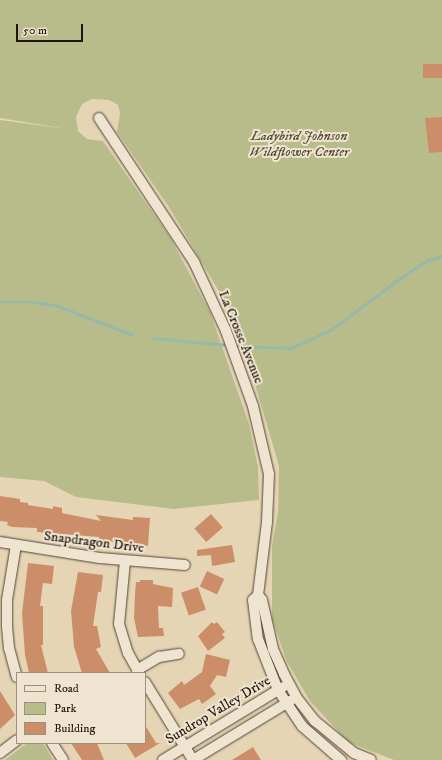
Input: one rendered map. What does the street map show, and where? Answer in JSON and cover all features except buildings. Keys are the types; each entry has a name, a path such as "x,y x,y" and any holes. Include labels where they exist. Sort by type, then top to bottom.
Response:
{"street":[{"name":"La Crosse Avenue","path":"99,118 194,262 236,355 261,433 269,474 267,522 258,595 253,600 258,639 278,690 285,703 302,726 341,760"},
{"name":"Snapdragon Drive","path":"0,542 125,561 185,565"},
{"path":"16,545 7,600 4,649 16,675"},
{"path":"125,561 119,624 128,654 138,671 159,657 179,654"},
{"name":"La Crosse Avenue","path":"258,595 262,600 273,649 288,684 296,697 315,721 334,738 354,753 371,760"},
{"path":"146,684 193,760"},
{"name":"Sundrop Valley Drive","path":"163,760 288,684"},
{"name":"Sundrop Valley Drive","path":"193,760 296,697"},
{"path":"0,753 16,741"},
{"path":"53,744 63,760"}],"green space":[{"name":"Ladybird Johnson Wildflower Center","path":"0,0 442,0 442,760 394,760 348,742 310,701 287,662 272,619 272,546 278,512 279,466 236,320 169,207 117,132 120,113 118,105 109,100 92,99 82,104 76,117 78,131 87,139 103,141 171,239 210,312 249,424 258,467 259,500 174,509 76,497 44,481 0,477 0,120 67,129 0,118"},
{"path":"26,744 44,744 53,760 5,760"}],"waterway":[{"path":"234,346 291,348 331,330 395,282 428,260 442,256"},
{"path":"0,302 34,302 58,306 133,335"},
{"path":"152,338 229,345"}]}
